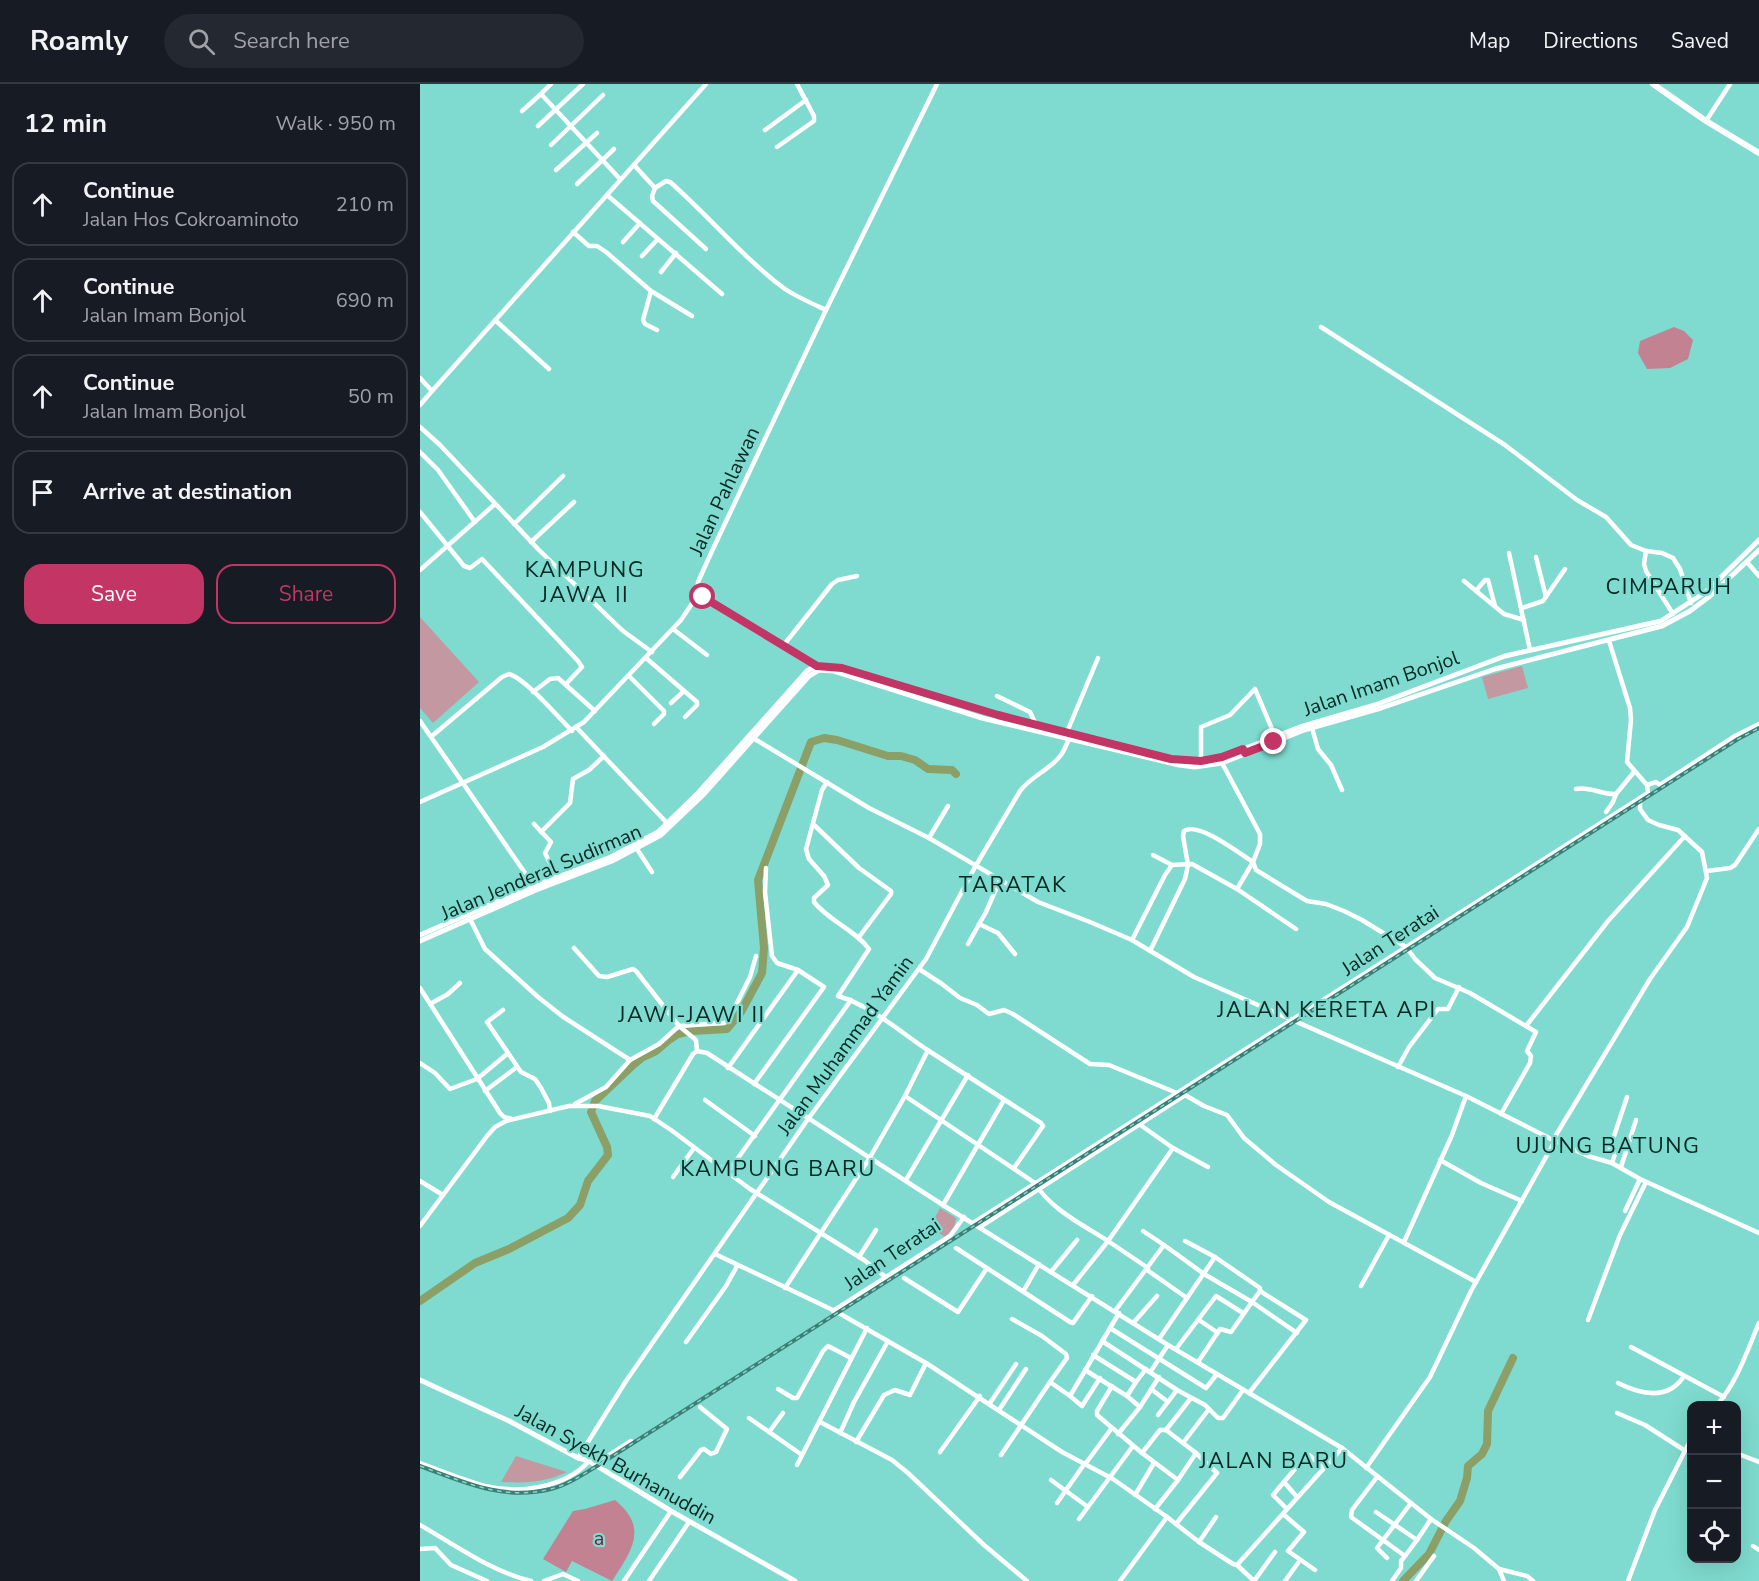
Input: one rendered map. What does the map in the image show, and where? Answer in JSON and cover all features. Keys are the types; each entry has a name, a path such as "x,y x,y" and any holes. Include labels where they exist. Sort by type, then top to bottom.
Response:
{"highway":[{"path":"1653,84 1706,121 1759,153"}],"main road":[{"path":"1662,623 1707,591 1759,540"},
{"path":"1662,623 1690,611 1710,596 1759,550"},
{"name":"Jalan Imam Bonjol","path":"817,668 984,710 1186,766 1222,763 1275,736 1495,669 1608,641 1662,623"},
{"name":"Jalan Imam Bonjol","path":"1425,690 1505,656 1662,623"},
{"path":"1572,641 1573,650"},
{"path":"1505,656 1509,665"},
{"path":"1492,660 1495,669"},
{"name":"Jalan Jenderal Sudirman","path":"420,935 637,849 671,827 774,711 817,668"},
{"name":"Jalan Imam Bonjol","path":"907,691 982,718 1069,734"},
{"path":"982,718 984,710"},
{"name":"Jalan Jenderal Sudirman","path":"420,941 534,886 577,872 635,845 658,831 701,793 753,738 774,711"},
{"name":"Jalan Imam Bonjol","path":"1150,756 1185,761 1222,757 1334,719"},
{"name":"Jalan Syekh Burhanuddin","path":"420,1380 509,1421 591,1463 689,1522 795,1581"}],"street":[{"path":"522,111 551,84"},
{"path":"538,126 583,84"},
{"path":"420,405 706,84"},
{"path":"777,147 814,121 797,84"},
{"name":"Jalan Pahlawan","path":"420,802 543,747 577,728 630,676 673,629 697,594 698,582 712,551 826,310 937,84"},
{"path":"1706,121 1730,84"},
{"path":"541,94 620,179"},
{"path":"551,145 603,95"},
{"path":"765,130 806,100"},
{"path":"556,170 597,133"},
{"path":"577,184 614,149"},
{"path":"634,165 656,188"},
{"path":"706,249 653,201 652,196 656,188 666,181 670,182 729,241 788,291 826,310"},
{"path":"607,195 722,294"},
{"path":"624,242 640,224"},
{"path":"573,232 589,246 597,246 606,252 651,291 692,316"},
{"path":"642,256 658,239"},
{"path":"661,272 676,253"},
{"path":"651,291 643,320 645,324 657,330"},
{"path":"495,320 549,369"},
{"path":"1321,327 1505,445 1576,500 1606,517 1631,545 1646,551 1662,553 1675,561 1680,569 1690,603"},
{"path":"420,378 432,391"},
{"path":"420,427 531,542 623,630 652,652"},
{"path":"420,452 438,470 475,522"},
{"path":"514,524 563,476"},
{"path":"531,542 574,502"},
{"path":"420,570 495,504"},
{"path":"420,512 447,547 467,568 482,560 578,661 582,667 566,684"},
{"path":"1646,551 1644,564 1646,571 1673,614"},
{"path":"1509,554 1530,650"},
{"path":"1536,557 1546,597"},
{"path":"1747,562 1759,576"},
{"path":"1522,608 1537,604 1546,597 1565,569"},
{"path":"783,646 832,584 838,580 857,576"},
{"path":"1476,591 1485,580 1488,580 1495,606"},
{"path":"1464,581 1508,617 1524,620"},
{"path":"697,594 817,668"},
{"path":"673,629 707,655"},
{"path":"1366,1468 1430,1377 1476,1282 1554,1140 1650,979 1687,927 1707,878 1702,852 1678,830 1648,820 1640,809 1640,798 1648,793 1648,785 1630,768 1627,758 1630,708 1608,641"},
{"path":"646,658 698,704 685,717"},
{"name":"Jalan Muhammad Yamin","path":"578,1458 626,1381 750,1202 919,969 975,867 1025,785 1056,760 1069,734 1098,658"},
{"path":"432,736 506,674 516,676 572,731"},
{"path":"630,676 664,711 664,714 654,724"},
{"path":"533,692 553,678 558,678 595,711"},
{"path":"1201,761 1201,728 1230,715 1256,689 1275,736"},
{"path":"671,703 684,691"},
{"path":"997,696 1030,712 1036,725"},
{"path":"420,721 534,886"},
{"path":"1648,785 1655,782 1660,785 1735,736 1759,724"},
{"path":"577,728 668,823"},
{"path":"1311,728 1318,749 1331,765 1342,790"},
{"path":"753,738 869,808 929,838 1038,902 1090,921 1132,940 1194,977 1466,1096 1588,1156 1621,1167 1646,1182 1759,1233"},
{"path":"541,832 570,803 573,779 589,770 604,756"},
{"path":"1222,763 1260,834 1260,844 1253,862 1237,889"},
{"path":"1606,812 1616,794 1634,772"},
{"path":"827,782 822,790 807,844 808,856 814,867 824,876 828,885 814,898 814,902 831,919 859,937 868,950 838,996 851,1000 883,1018 928,1050 1041,1122 1043,1126 1014,1168"},
{"path":"1576,789 1616,794"},
{"name":"Jalan Teratai","path":"973,1223 1640,798"},
{"path":"929,838 948,806"},
{"path":"534,824 551,842 545,853 557,878"},
{"path":"813,825 860,868 891,891 859,937"},
{"path":"1150,951 1182,886 1188,865 1184,831 1188,828 1195,828 1216,838 1253,862 1253,866 1260,873 1306,901 1344,910 1406,947 1429,974 1459,987 1537,1033 1527,1051 1532,1059 1501,1114"},
{"path":"1707,871 1730,868 1735,865 1759,829"},
{"path":"1526,1026 1608,921 1685,836"},
{"path":"637,849 652,872"},
{"path":"1153,855 1172,865 1192,864 1237,889 1296,929"},
{"path":"1132,940 1172,865"},
{"path":"754,1084 824,987 798,970 777,963 772,956 765,892 766,868"},
{"path":"968,944 1000,879"},
{"path":"469,916 485,949 546,1005 630,1060"},
{"path":"979,924 998,933 1015,954"},
{"path":"574,948 599,975 607,977 633,969 636,971 680,1026 698,1042 697,1051 691,1057 654,1119"},
{"path":"569,1106 606,1087 630,1060 663,1041 680,1026 729,1021 750,977 756,956"},
{"path":"919,969 960,998 977,1005 989,1014 1004,1010 1013,1014 1090,1064 1109,1065 1177,1093"},
{"path":"728,1068 798,970"},
{"path":"430,1004 448,994 460,983"},
{"path":"420,987 500,1113 504,1117 517,1119"},
{"path":"1398,1067 1408,1047 1438,1009 1448,1009 1459,987"},
{"path":"728,1172 851,1000"},
{"path":"504,1010 488,1023 517,1067 523,1074 532,1077 537,1082 546,1096 550,1111"},
{"path":"785,1288 869,1159 928,1050"},
{"path":"697,1051 707,1053 869,1159 1168,1345 1342,1448 1431,1519 1474,1548 1499,1569 1527,1576 1533,1581"},
{"path":"420,1063 435,1073 450,1089 477,1079 507,1054"},
{"path":"485,1091 517,1067"},
{"path":"906,1180 968,1075"},
{"path":"980,1227 1185,1095 1227,1115 1244,1138 1276,1165 1313,1191 1476,1282"},
{"path":"905,1096 1035,1183 1039,1190 1061,1210 1187,1298"},
{"path":"1404,1242 1466,1096"},
{"path":"1612,1163 1615,1154 1610,1148 1627,1097"},
{"path":"705,1100 755,1136"},
{"path":"943,1205 1004,1100"},
{"path":"495,1126 582,1104 654,1119 750,1190 859,1257 887,1278"},
{"path":"420,1226 495,1126 500,1113"},
{"path":"1621,1167 1636,1120"},
{"path":"1139,1124 1173,1148 1208,1167"},
{"path":"672,1177 694,1148"},
{"path":"1073,1285 1108,1241 1173,1148"},
{"path":"1440,1160 1481,1183 1522,1201"},
{"path":"1625,1211 1640,1179"},
{"path":"420,1181 443,1196"},
{"path":"1588,1320 1620,1235 1646,1182"},
{"path":"750,1190 750,1202"},
{"name":"Jalan Teratai","path":"833,1311 951,1236 964,1217"},
{"path":"859,1257 876,1230"},
{"path":"1143,1231 1204,1275 1252,1302 1297,1333"},
{"path":"1361,1286 1389,1235"},
{"path":"1052,1272 1077,1240"},
{"path":"1185,1241 1215,1257 1260,1288 1260,1291 1305,1318 1306,1321 1249,1393"},
{"path":"1070,1396 1117,1312 1164,1245"},
{"path":"956,1248 1073,1323 1092,1296"},
{"path":"715,1254 867,1328 926,1363 1023,1424 1062,1452 1110,1478 1199,1542 1233,1564 1237,1564 1247,1579 1254,1581 1275,1552"},
{"path":"1159,1339 1215,1257"},
{"path":"1024,1290 1039,1264"},
{"path":"686,1342 737,1266"},
{"path":"904,1278 958,1312 987,1268"},
{"path":"1198,1362 1222,1328 1231,1332 1260,1291"},
{"path":"1134,1322 1157,1296"},
{"path":"1176,1349 1215,1296 1244,1313"},
{"path":"1001,1455 1067,1358 1066,1354 1042,1336 1011,1319"},
{"path":"1199,1320 1218,1333"},
{"path":"1720,1401 1759,1323"},
{"path":"797,1465 867,1328"},
{"path":"1110,1328 1206,1388"},
{"path":"840,1433 854,1402 888,1341"},
{"path":"1102,1341 1197,1401 1221,1419 1243,1390"},
{"path":"1127,1396 1168,1345"},
{"path":"778,1389 797,1398 828,1346 851,1358"},
{"path":"1631,1347 1724,1397"},
{"path":"1093,1355 1136,1382"},
{"path":"856,1442 884,1395 896,1390 910,1395 926,1363"},
{"path":"990,1403 1016,1364"},
{"path":"999,1410 1026,1370"},
{"path":"1085,1370 1127,1396 1140,1407"},
{"path":"1197,1401 1217,1374"},
{"path":"1618,1383 1635,1391 1658,1393 1672,1389 1684,1376"},
{"path":"1118,1434 1140,1407 1159,1377"},
{"path":"1050,1382 1082,1406 1100,1378"},
{"path":"1112,1386 1096,1412 1097,1416 1178,1480"},
{"path":"1151,1389 1168,1402"},
{"path":"1158,1415 1177,1390"},
{"path":"940,1452 980,1396"},
{"path":"1166,1430 1191,1398"},
{"path":"680,1477 701,1450 713,1455 728,1430 700,1407"},
{"path":"1184,1443 1209,1409"},
{"path":"769,1432 783,1413"},
{"path":"1617,1413 1645,1425 1684,1450"},
{"path":"749,1418 802,1455"},
{"path":"820,1422 892,1460 918,1480 984,1545 1027,1581"},
{"path":"1057,1503 1111,1429"},
{"path":"1142,1453 1160,1430 1166,1430 1216,1470 1217,1474 1176,1524"},
{"path":"420,1463 484,1486 509,1489 533,1488 555,1483 631,1441"},
{"path":"1628,1581 1655,1509 1687,1445"},
{"path":"1079,1519 1133,1446"},
{"path":"1237,1564 1342,1448"},
{"path":"1155,1509 1196,1453"},
{"path":"1741,1455 1759,1462"},
{"path":"1315,1570 1288,1551 1304,1532 1273,1495 1307,1456 1323,1467"},
{"path":"1135,1495 1154,1463"},
{"path":"1377,1477 1350,1514 1354,1520 1405,1556"},
{"path":"1051,1480 1088,1507"},
{"path":"1284,1482 1297,1497"},
{"path":"1387,1558 1377,1549 1411,1503"},
{"path":"624,1581 670,1511"},
{"path":"1376,1512 1417,1540"},
{"path":"1120,1581 1167,1517"},
{"path":"1199,1542 1216,1517"},
{"path":"1392,1581 1401,1568 1401,1561 1431,1519"},
{"path":"649,1581 689,1522"},
{"path":"420,1525 484,1562 531,1581"},
{"path":"1753,1546 1759,1550"},
{"path":"420,1549 435,1548 451,1565 487,1581"},
{"path":"1416,1581 1434,1556"},
{"path":"1284,1581 1298,1563"},
{"path":"1499,1569 1504,1581"},
{"path":"544,1581 563,1574 578,1581"}],"shaded area":[{"path":"420,617 479,682 433,723 420,708"},
{"path":"1522,666 1528,688 1488,699 1482,677"},
{"path":"940,1208 956,1218 954,1228 945,1237 930,1227"},
{"path":"516,1456 567,1472 535,1482 501,1482"}],"green space":[{"path":"1674,327 1684,331 1693,340 1688,359 1670,368 1647,369 1638,353 1640,341"},
{"name":"a","path":"615,1500 632,1520 634,1539 626,1559 612,1581 572,1561 566,1572 543,1559 573,1511"}],"waterway":[{"path":"420,1301 475,1263 509,1249 568,1218 580,1205 588,1181 608,1155 607,1147 591,1112 595,1101 643,1057 656,1051 678,1034 727,1029 741,1012 762,973 764,948 758,880 811,742 824,738 837,740 888,756 901,756 915,760 928,769 952,770 956,774"},
{"path":"1403,1581 1429,1554 1446,1521 1460,1501 1468,1466 1482,1454 1487,1444 1488,1411 1513,1358"}],"railway":[{"path":"420,1466 484,1488 516,1493 551,1489 574,1479 1738,739 1759,728"}],"district":[{"name":"KAMPUNG JAWA II","path":"585,582"},
{"name":"CIMPARUH","path":"1669,586"},
{"name":"TARATAK","path":"1013,884"},
{"name":"JALAN KERETA API","path":"1327,1009"},
{"name":"JAWI-JAWI II","path":"692,1014"},
{"name":"UJUNG BATUNG","path":"1608,1145"},
{"name":"KAMPUNG BARU","path":"778,1168"},
{"name":"JALAN BARU","path":"1274,1460"}],"route":[{"path":"703,597 817,666 842,668 998,715 1120,747 1171,759 1201,761 1222,757 1243,749 1245,753 1274,742"}]}
